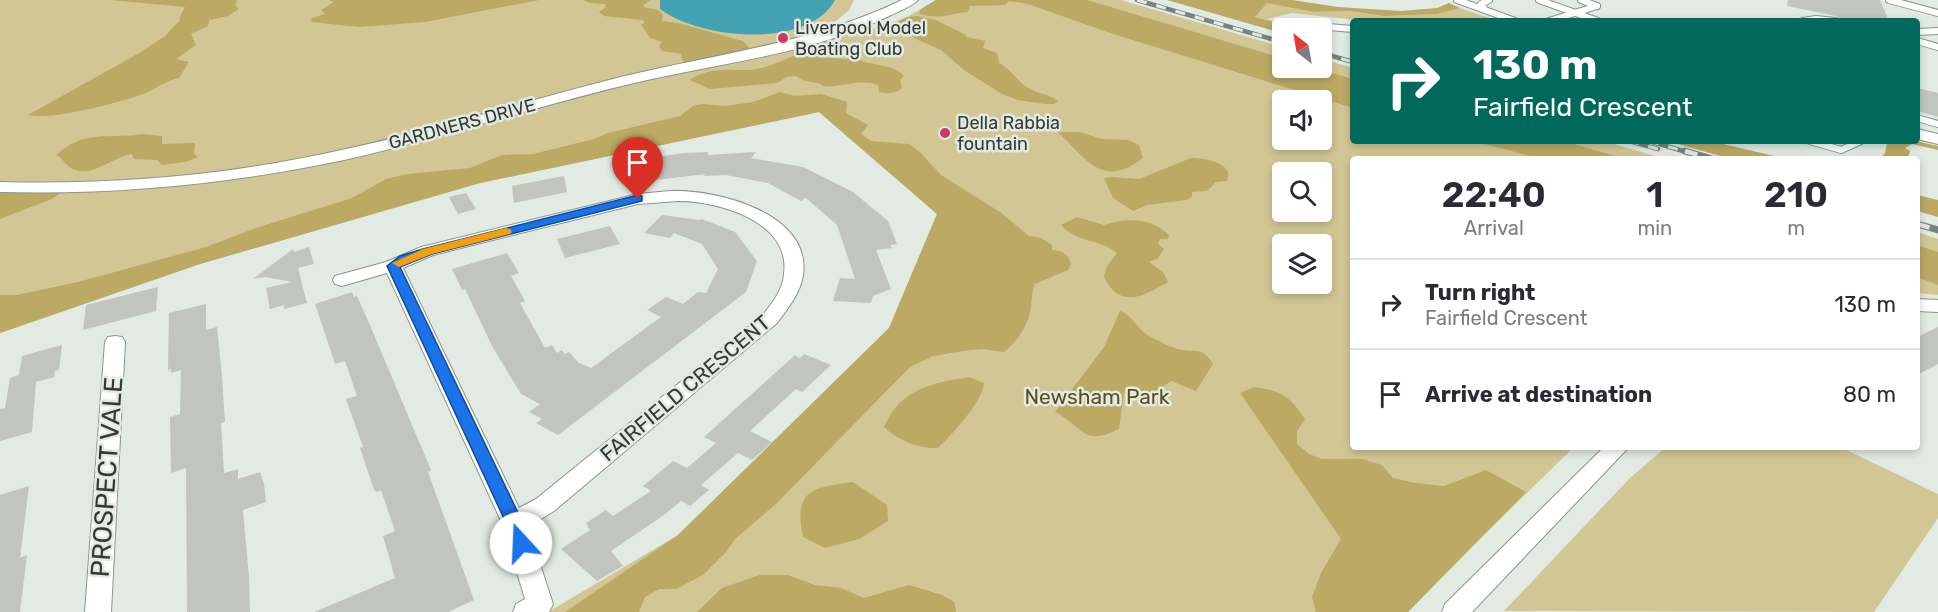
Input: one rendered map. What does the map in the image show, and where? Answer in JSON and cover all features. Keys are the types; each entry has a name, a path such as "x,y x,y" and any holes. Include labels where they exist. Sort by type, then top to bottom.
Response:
{"street":[{"name":"GARDNERS DRIVE","path":"0,187 112,188 305,163 401,142 631,79 796,45 858,25 891,4 912,0"},
{"path":"1920,135 1938,139"},
{"name":"FAIRFIELD CRESCENT","path":"342,280 393,266 427,251 638,199 673,196 718,200 750,211 774,226 789,245 794,256 794,278 786,299 770,319 544,505 514,523"},
{"path":"393,266 514,523 540,604 526,612"},
{"path":"1920,305 1938,306"},
{"name":"PROSPECT VALE","path":"98,612 115,342"},
{"path":"1455,612 1615,450"}],"lane":[{"path":"1457,0 1507,18"},
{"path":"1485,10 1481,4 1486,0"},
{"path":"1539,0 1589,18"},
{"path":"1559,18 1598,6 1581,0"},
{"path":"1889,0 1938,13"},
{"path":"1332,27 1350,29"},
{"path":"1920,32 1938,33"},
{"path":"1920,42 1938,47"},
{"path":"1920,119 1938,124"},
{"path":"1820,144 1841,150 1854,144"}],"green space":[{"name":"Newsham Park","path":"0,0 854,0 849,10 835,22 864,32 907,17 936,0 1121,0 1272,44 1272,78 1332,78 1332,62 1350,67 1350,144 1614,144 1655,156 1350,156 1350,450 1571,450 1408,612 548,612 678,535 889,328 937,214 819,112 480,183 200,264 0,333"},
{"path":"110,0 237,0 235,5 239,9 228,16 209,20 208,26 191,34 196,45 176,59 189,62 179,78 121,101 69,113 28,115 141,52 165,36 180,20 185,7"},
{"path":"328,0 539,0 425,22 359,27 311,22 312,18 325,14 321,10 334,2"},
{"path":"583,0 651,0 643,5 644,7 658,10 663,15 662,21 678,23 743,41 757,55 690,68 681,58 682,54 662,51 659,46 662,42 650,38 641,25 645,22 643,20 604,16 599,12 606,7 605,4"},
{"path":"936,0 1087,0 1272,55 1272,78 1332,78 1332,73 1350,78 1350,107 1332,102 1332,90 1295,90 1110,33 1028,4 1009,1 1005,5 970,6 968,12 944,16 919,14 921,9"},
{"path":"1167,0 1292,0 1338,7 1401,11 1437,8 1449,3 1460,8 1438,14 1384,16 1349,11 1313,12 1267,3 1255,17 1272,22 1272,30"},
{"path":"1267,2 1313,12 1349,11 1384,16 1438,14 1460,8 1489,18 1350,19 1291,13 1267,19 1272,22 1255,17"},
{"path":"917,16 936,20 966,37 985,41 983,48 997,53 999,63 1023,84 1035,92 1058,101 1054,104 1045,104 1018,100 1002,94 964,70 941,50 916,39 895,24 907,17"},
{"path":"795,55 856,58 887,67 904,76 900,80 902,88 885,93 879,92 878,85 871,83 823,86 795,76 787,77 777,83 710,89 690,80 711,71 761,68"},
{"path":"780,92 794,96 821,94 847,102 846,113 868,125 861,134 871,141 909,144 920,152 941,175 1000,212 1029,236 1041,238 1052,245 1052,250 1064,254 1071,264 1068,270 1035,284 1024,329 1004,352 982,349 963,351 933,356 910,367 777,503 735,539 726,552 703,575 676,589 659,589 645,597 639,612 565,612 678,535 889,328 937,214 819,112 480,183 200,264 0,333 0,295 17,295 78,282 206,247 256,228 352,198 386,179 407,174 470,168 502,155 533,154 680,116 693,106 702,104 725,106 753,102"},
{"path":"1058,132 1080,132 1102,139 1128,140 1139,145 1143,158 1129,167 1117,171 1106,171 1087,161"},
{"path":"142,134 162,136 162,144 195,143 194,154 198,157 186,162 162,165 157,160 134,159 132,154 94,169 78,171 56,155 78,141 88,138"},
{"path":"1920,142 1938,146 1938,150 1912,144 1920,144"},
{"path":"1485,144 1574,144 1615,156 1530,156"},
{"path":"1678,144 1723,144 1775,156 1720,156"},
{"path":"1887,144 1912,144 1905,148 1910,151 1907,156 1882,156"},
{"path":"1191,158 1204,159 1223,166 1227,170 1227,181 1216,182 1207,191 1192,192 1192,197 1186,200 1147,205 1133,211 1113,198 1104,178 1139,179"},
{"path":"0,187 67,188 52,199 0,219"},
{"path":"1920,196 1938,200 1938,217 1920,212"},
{"path":"1077,217 1104,225 1130,220 1146,222 1162,229 1169,235 1168,239 1160,239 1158,244 1164,249 1157,259 1149,262 1163,272 1168,282 1150,292 1133,297 1117,294 1104,277 1107,266 1117,253 1104,245 1074,235 1061,225"},
{"path":"1920,233 1938,239 1938,295 1920,293"},
{"path":"1920,246 1938,252 1938,285 1920,278"},
{"path":"1120,311 1151,337 1178,349 1203,353 1213,364 1196,391 1171,381 1161,388 1161,397 1153,400 1124,393 1119,429 1107,434 1090,435 1055,412 1104,347"},
{"path":"969,377 984,383 982,391 966,418 938,448 909,443 884,427 891,414 908,396 930,385"},
{"path":"1254,387 1278,393 1294,405 1305,419 1297,431 1297,444 1309,454 1322,459 1362,459 1382,465 1393,478 1444,486 1486,470 1526,492 1408,612 1316,612 1312,597 1321,573 1341,539 1240,393"},
{"path":"1663,450 1846,450 1938,494 1938,518 1874,612 1504,611 1630,478"},
{"path":"853,482 887,505 888,521 859,539 825,548 803,537 801,509 809,494 827,486"},
{"path":"760,575 788,575 815,585 841,588 864,598 909,585 942,595 954,602 956,612 697,612 722,588"}],"water":[{"path":"660,0 835,0 821,16 801,27 778,33 752,34 726,33 678,19 660,9"}],"building":[{"path":"1788,0 1880,0 1888,18 1838,18 1787,6"},
{"path":"1920,89 1938,93 1938,117 1920,112"},
{"path":"708,152 708,155 756,152 751,158 803,167 853,192 888,221 897,244 890,245 892,248 876,250 891,289 873,296 871,303 833,301 840,278 855,279 837,225 806,198 801,201 768,183 726,175 703,176 706,174 639,182 637,160"},
{"path":"564,176 567,192 514,203 512,186"},
{"path":"466,193 476,209 458,214 449,197"},
{"path":"662,215 702,219 735,232 757,261 746,292 558,435 536,423 542,419 529,412 540,404 521,394 492,346 465,289 462,290 452,269 507,253 519,273 511,276 525,301 520,303 545,348 552,345 557,353 562,350 565,354 569,352 579,363 591,368 661,317 647,310 666,297 683,304 698,292 706,293 718,269 702,244 674,233 670,238 644,233"},
{"path":"610,226 620,244 565,258 557,239"},
{"path":"309,247 314,264 298,268 307,303 284,309 284,305 270,309 266,288 292,282 265,277 253,279 293,249 294,252"},
{"path":"158,287 156,311 83,330 86,305"},
{"path":"352,292 354,297 357,296 431,470 428,472 474,600 448,612 314,612 395,578 383,536 395,531 381,490 377,492 374,490 360,448 363,447 346,399 357,396 345,361 335,364 315,304"},
{"path":"206,304 206,330 217,327 225,422 221,423 224,473 238,469 238,479 260,472 264,484 266,502 243,510 250,612 187,612 186,468 171,473 170,417 180,414 181,370 171,373 171,369 168,370 169,313"},
{"path":"1938,327 1938,364 1920,373 1920,336"},
{"path":"62,345 59,370 55,371 54,377 36,382 32,432 0,441 0,409 5,408 10,378 19,375 22,356"},
{"path":"804,354 831,365 802,392 796,389 750,431 772,442 752,460 738,453 701,485 709,490 690,506 681,501 611,551 623,566 597,581 561,549 590,530 586,523 606,510 613,516 651,491 643,486 673,461 687,468 716,443 704,437 795,355 800,358"},
{"path":"29,486 20,558 27,555 20,612 0,612 0,495"}],"railway":[{"path":"1137,0 1272,39"},
{"path":"1332,56 1350,61"},
{"path":"1640,144 1658,149"},
{"path":"1659,144 1690,153"},
{"path":"1685,151 1702,156"},
{"path":"1920,225 1938,230"}],"slow traffic":[{"path":"399,263 427,251 506,232"}],"place":[{"name":"Liverpool Model Boating Club","path":"783,38"},
{"name":"Della Rabbia fountain","path":"945,133"}],"route":[{"path":"521,543 514,523 393,266 427,251 638,199"}]}
